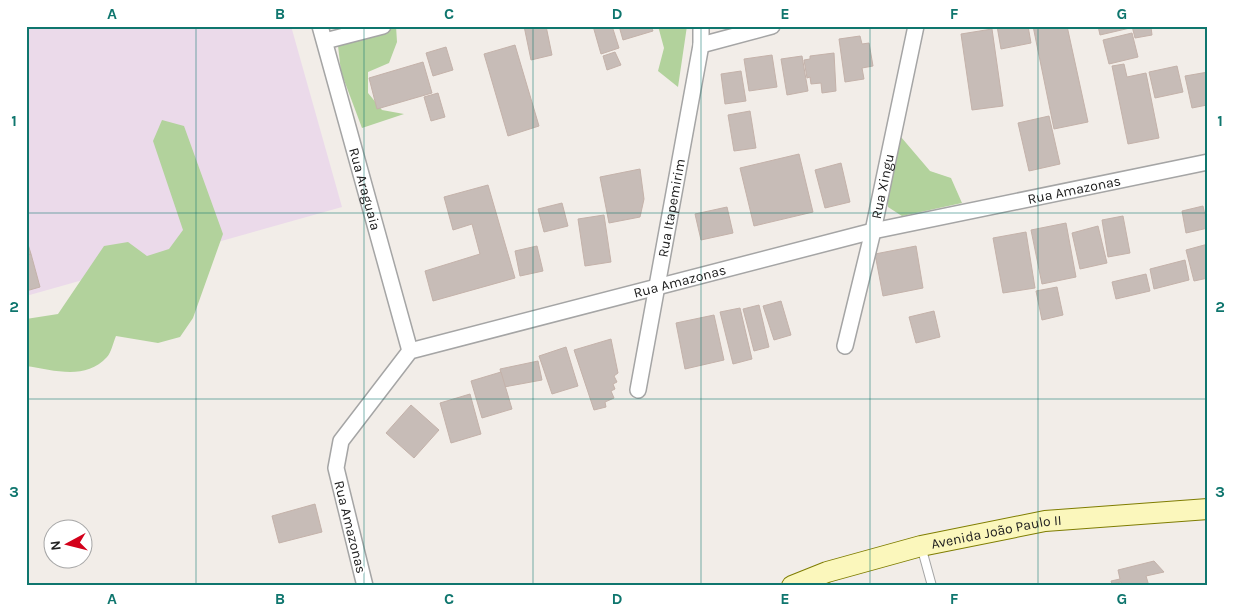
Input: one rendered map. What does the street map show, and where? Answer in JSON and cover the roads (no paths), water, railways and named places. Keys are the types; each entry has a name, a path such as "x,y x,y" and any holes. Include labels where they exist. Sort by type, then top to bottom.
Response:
{"main road":[{"name":"Avenida João Paulo II","path":"792,586 828,572 921,546 1045,521 1208,509"}],"street":[{"name":"Rua Araguaia","path":"320,26 410,351"},
{"path":"325,41 383,26"},
{"name":"Rua Itapemirim","path":"638,390 701,45 701,26"},
{"path":"701,45 772,26"},
{"name":"Rua Xingu","path":"844,346 873,231 916,26"},
{"name":"Rua Amazonas","path":"365,586 336,468 341,441 410,351 873,231 1208,162"}],"lane":[{"path":"921,546 932,586"}]}
